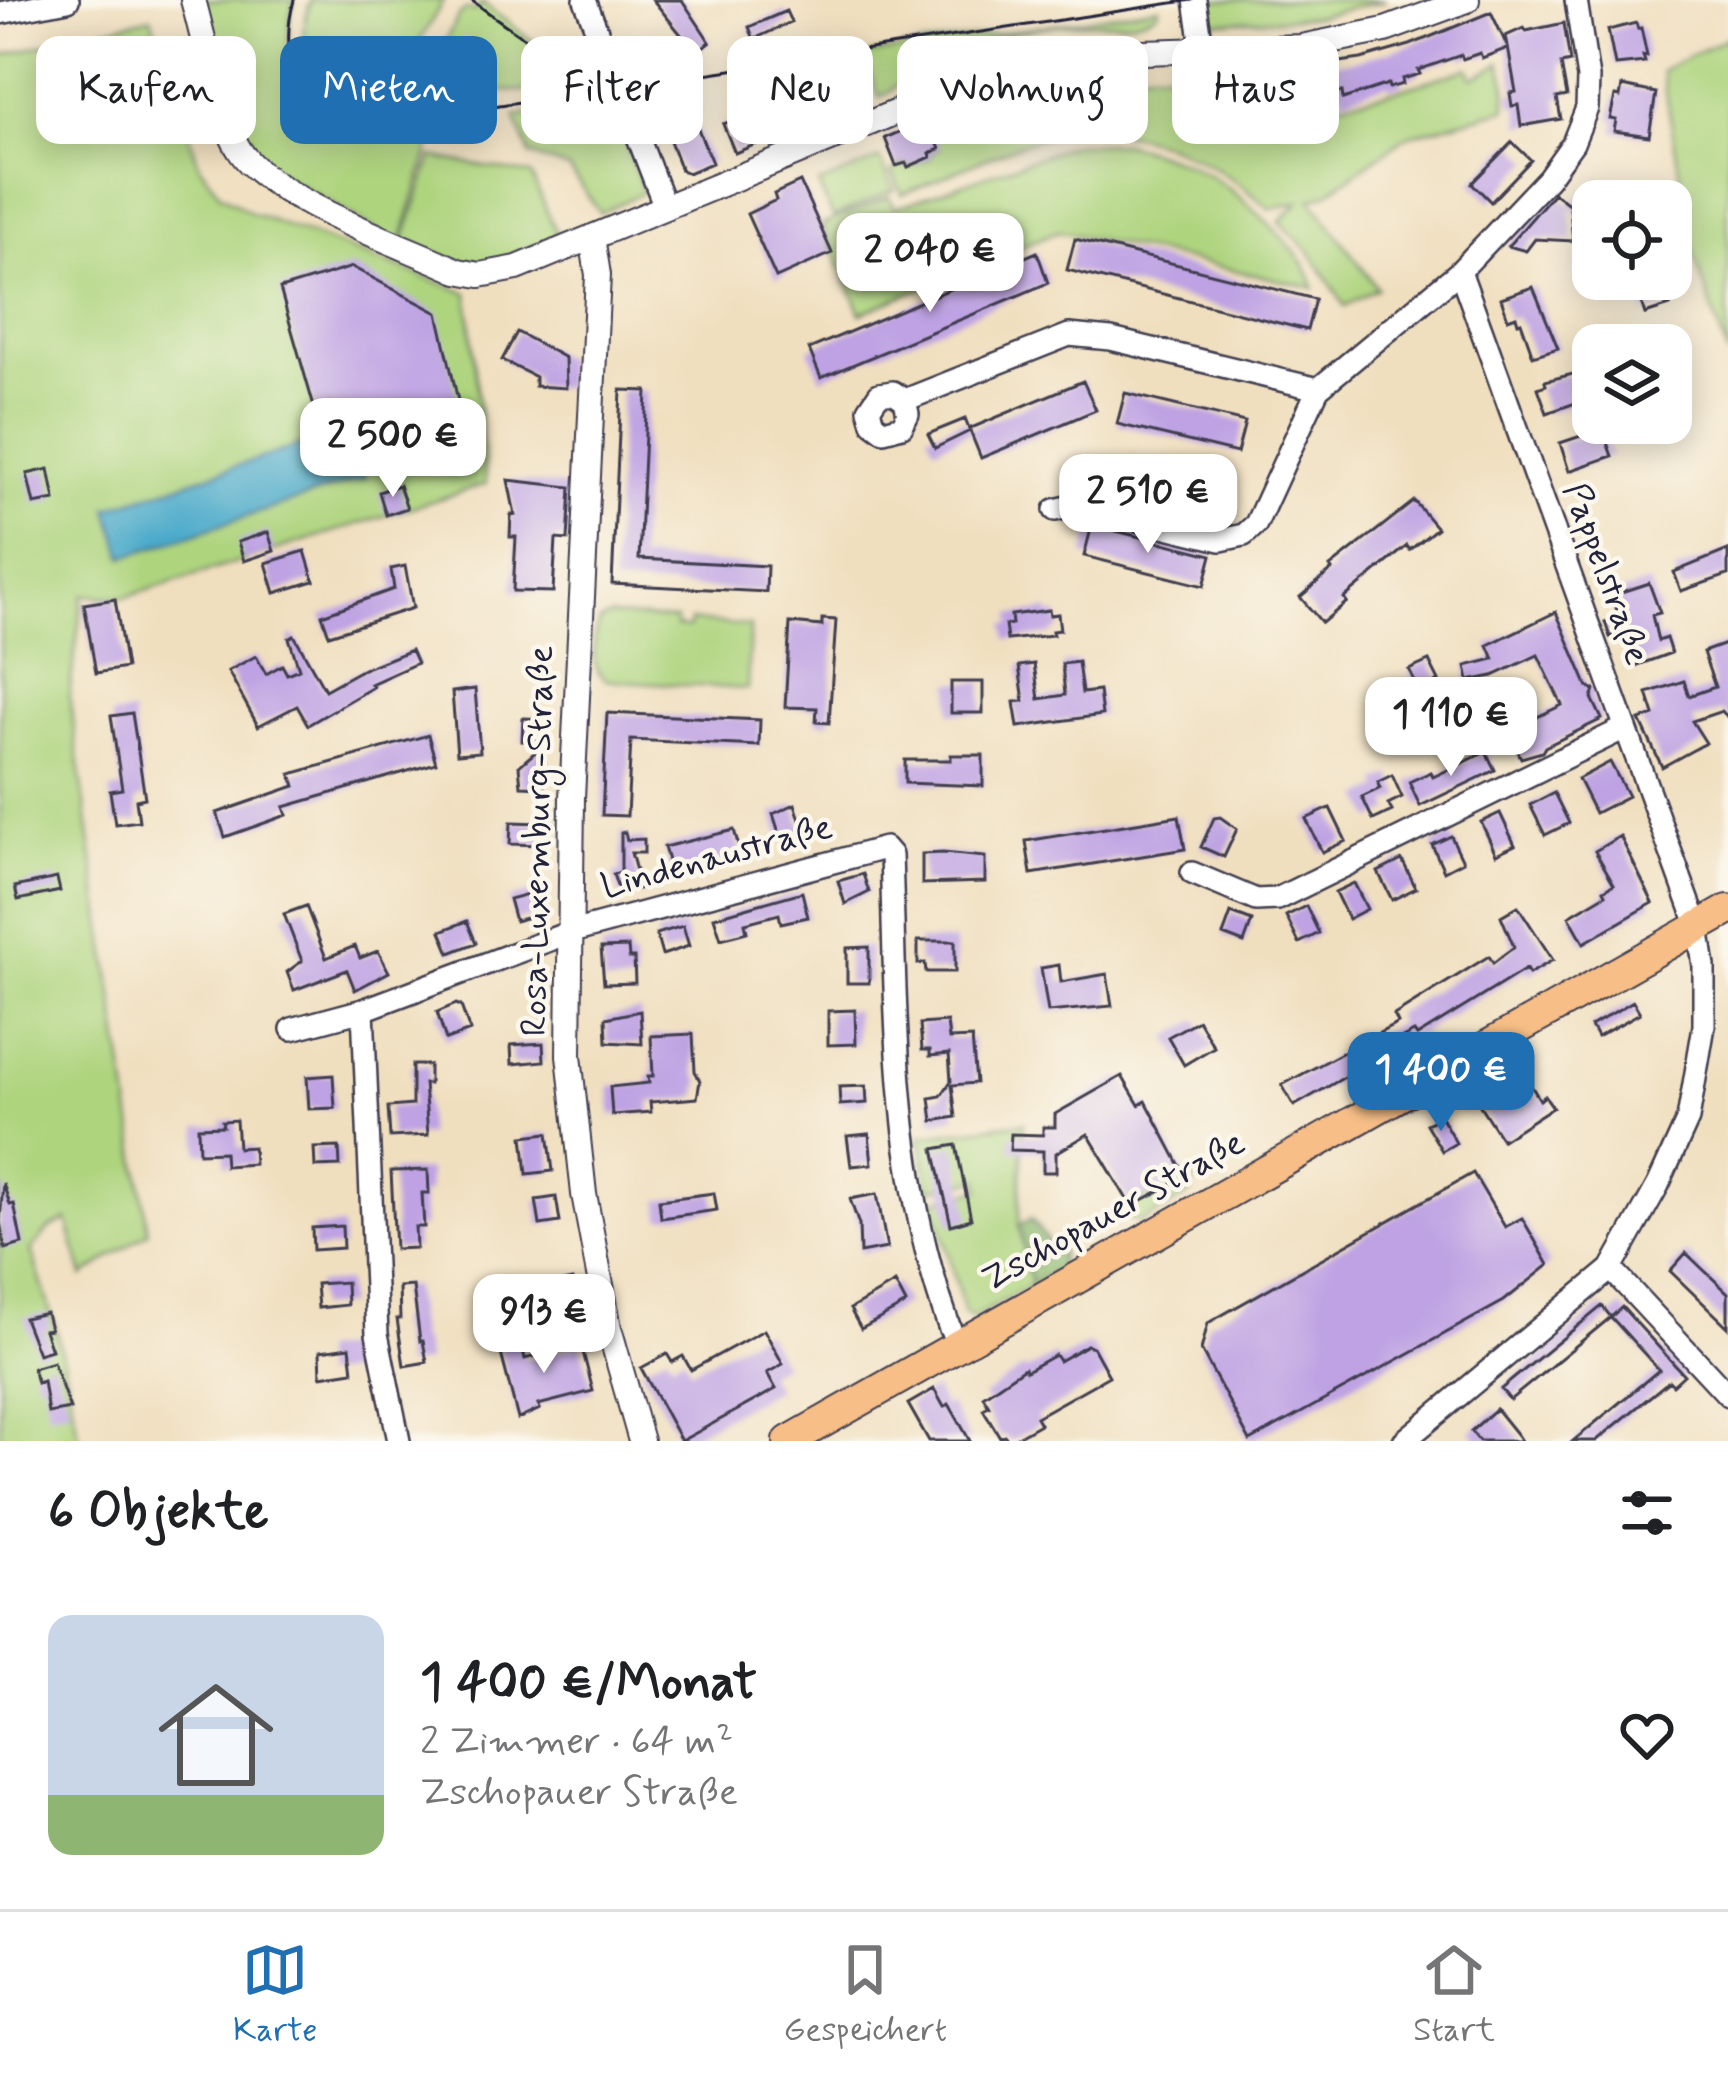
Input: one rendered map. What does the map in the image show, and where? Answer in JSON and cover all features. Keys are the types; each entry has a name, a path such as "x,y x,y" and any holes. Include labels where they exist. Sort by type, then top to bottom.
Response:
{"main road":[{"name":"Zschopauer Straße","path":"789,1441 1728,910"}],"street":[{"path":"0,13 68,0"},
{"path":"193,0 228,124 240,151 260,173 292,194 458,271 480,274 517,268 985,76 1080,54 1172,53"},
{"path":"585,0 665,207"},
{"path":"1195,0 1201,36"},
{"path":"1339,40 1423,18 1467,0"},
{"path":"1055,510 1076,506 1221,541 1244,536 1256,524 1318,389 1460,271 1574,143 1587,108 1588,78 1576,0"},
{"name":"Rosa-Luxemburg-Straße","path":"592,237 598,275 568,933 569,1054 584,1194 609,1328 641,1441"},
{"name":"Pappelstraße","path":"1460,271 1698,927 1704,966 1704,1025 1688,1119 1611,1269"},
{"path":"905,400 1069,335 1111,339 1318,389"},
{"path":"1192,872 1256,900 1276,899 1624,728"},
{"name":"Lindenaustraße","path":"292,1029 362,1010 568,933 888,850 895,1052 904,1146 922,1243 950,1329"},
{"path":"362,1010 377,1334 399,1441"},
{"path":"1404,1441 1611,1269 1728,1395"}],"green space":[{"path":"193,0 294,0 289,36 280,36 280,144 431,144 400,244 240,151 238,144 256,144 256,36 204,36"},
{"path":"311,0 444,0 423,36 305,36"},
{"path":"1386,0 1315,17 1209,23 1206,2"},
{"path":"482,3 526,36 521,36 521,91 497,91 497,36 448,36 459,15 468,9 475,11"},
{"path":"1159,7 1140,19 983,36"},
{"path":"151,17 157,36 77,36"},
{"path":"1728,37 1728,356 1694,256 1692,180 1681,180 1662,70"},
{"path":"36,47 36,144 192,144 199,165 220,194 253,214 468,293 486,484 123,598 83,595 69,696 148,1232 83,1276 67,1220 49,1229 31,1250 56,1329 80,1441 0,1441 0,56"},
{"path":"897,50 897,85 879,97 873,81 873,54"},
{"path":"1501,63 1506,109 1407,136 1326,194 1311,199 1377,288 1345,306 1311,253 1280,222 1299,202 1270,209 1196,157 1148,139 1148,71 1172,71 1172,144 1339,144 1339,103 1468,68 1473,78"},
{"path":"526,144 626,144 643,192 600,213 569,169 530,155"},
{"path":"937,144 1025,144 902,194 892,172 906,163 909,167 931,158 930,153 939,149"},
{"path":"1074,144 1126,144 1171,157 1225,186 1290,246 1314,288 1058,231 861,313 822,225 889,197 895,208"},
{"path":"432,157 531,175 558,236 509,257 470,265 404,240"},
{"path":"880,159 894,190 833,217 818,185"},
{"path":"610,616 676,620 676,627 689,628 690,621 750,626 747,689 607,680 598,670 594,646 600,621"},
{"path":"1024,1122 1019,1224 1031,1285 973,1318 965,1314 933,1201 981,1189 980,1179 930,1189 920,1136"},
{"path":"1186,1177 1194,1180 1191,1194 1140,1223 1127,1217 1131,1206"},
{"path":"1031,1219 1051,1246 1061,1243 1059,1269 1031,1285 1019,1225"}],"water":[{"path":"349,429 365,478 124,557 108,508"}],"building":[{"path":"653,0 682,0 710,42 703,47 703,36 682,36"},
{"path":"786,11 791,22 761,36 753,36 749,27"},
{"path":"1491,12 1508,48 1482,58 1480,53 1463,59 1461,55 1418,70 1420,74 1402,79 1403,84 1389,88 1388,84 1343,99 1339,62 1410,45"},
{"path":"1564,23 1570,62 1561,64 1567,96 1557,98 1561,119 1521,126 1518,105 1512,106 1510,93 1516,92 1506,36 1524,28"},
{"path":"1636,23 1641,28 1645,62 1615,65 1608,30"},
{"path":"1622,86 1656,93 1649,136 1614,131 1616,120 1610,119"},
{"path":"897,133 897,144 938,144 940,149 908,167 906,163 896,166 885,138"},
{"path":"703,141 712,163 688,173 681,170 671,144"},
{"path":"1512,142 1531,160 1491,202 1472,183"},
{"path":"731,144 757,144 735,153"},
{"path":"800,182 832,253 776,278 747,214"},
{"path":"1554,193 1570,205 1572,241 1535,239 1526,251 1508,246"},
{"path":"1075,239 1315,299 1307,330 1067,270"},
{"path":"1037,252 1048,283 821,378 809,349"},
{"path":"352,267 438,313 469,449 388,476 368,406 318,421 280,289"},
{"path":"1533,287 1558,348 1533,356 1521,322 1516,316 1508,319 1501,298"},
{"path":"1640,300 1668,300 1670,306 1645,314"},
{"path":"517,332 565,358 566,388 535,386 535,377 502,360"},
{"path":"1572,374 1572,404 1547,413 1538,388 1545,381"},
{"path":"1083,381 1096,410 981,458 970,431 935,448 928,434 965,419 969,429"},
{"path":"621,390 647,391 639,559 767,566 766,592 612,584"},
{"path":"1125,393 1245,422 1237,453 1117,424"},
{"path":"1572,439 1572,444 1608,444 1612,456 1569,471 1560,443"},
{"path":"49,469 55,500 34,504 27,474"},
{"path":"508,480 571,487 568,540 556,539 553,592 513,591 516,537 510,537 511,515 515,515"},
{"path":"399,485 407,508 386,515 379,492"},
{"path":"1414,501 1437,528 1410,550 1407,546 1344,598 1347,602 1322,623 1300,597 1330,567"},
{"path":"1092,525 1212,555 1204,586 1084,556"},
{"path":"268,532 274,551 244,561 238,542"},
{"path":"1728,550 1728,575 1681,591 1674,572"},
{"path":"305,551 314,581 275,593 266,563"},
{"path":"405,566 413,608 329,635 322,615 394,589 391,569"},
{"path":"1649,583 1660,613 1652,615 1658,641 1666,638 1671,653 1635,666 1622,632 1610,637 1605,622 1619,617 1612,595"},
{"path":"115,599 126,668 96,673 84,604"},
{"path":"1049,610 1050,615 1058,614 1060,630 1052,631 1053,635 1007,640 1005,625 1012,624 1011,615"},
{"path":"1556,612 1588,687 1595,690 1592,698 1602,719 1542,752 1521,758 1508,731 1562,705 1538,655 1493,676 1469,681 1466,666 1494,659 1488,645"},
{"path":"822,619 836,620 829,723 816,722 817,708 785,707 790,623 822,626"},
{"path":"294,635 325,690 411,650 417,663 371,684 373,687 308,725 297,706 258,726 228,671 256,656 266,674 282,665 287,674 299,669 289,638"},
{"path":"1728,643 1728,719 1722,711 1692,721 1706,743 1662,767 1640,720 1654,715 1647,693 1684,681 1689,696 1715,687 1703,652"},
{"path":"1429,661 1439,681 1419,691 1409,670"},
{"path":"1078,662 1082,693 1099,691 1102,715 1018,727 1014,702 1024,701 1019,666 1034,664 1039,699 1065,695 1062,664"},
{"path":"951,682 983,682 983,713 951,713"},
{"path":"475,689 480,752 457,754 452,692"},
{"path":"132,713 145,798 136,800 139,821 115,824 110,791 122,789 111,716"},
{"path":"607,713 760,720 759,746 631,740 627,816 602,815"},
{"path":"523,718 548,719 547,742 522,741"},
{"path":"428,735 436,763 284,807 287,815 225,837 217,813 295,786 291,774"},
{"path":"546,743 544,787 521,786 519,766"},
{"path":"1486,752 1495,770 1420,806 1409,782 1431,772 1433,777"},
{"path":"951,755 983,755 983,786 905,783 905,760 951,760"},
{"path":"1610,762 1628,796 1595,813 1578,779"},
{"path":"1392,775 1402,797 1388,804 1392,811 1373,820 1362,797 1381,788 1378,782"},
{"path":"1554,793 1569,823 1545,835 1530,805"},
{"path":"795,804 805,835 782,842 773,814"},
{"path":"1330,808 1346,841 1322,852 1306,819"},
{"path":"1500,813 1515,845 1496,854 1481,822"},
{"path":"1179,816 1185,849 1031,874 1026,841"},
{"path":"1214,818 1237,829 1224,857 1201,847"},
{"path":"511,822 542,823 542,845 510,844"},
{"path":"734,830 741,854 672,875 664,847"},
{"path":"625,832 627,840 644,839 644,853 631,853 641,888 620,895 613,874 621,872 621,833"},
{"path":"1451,836 1463,861 1444,871 1432,845"},
{"path":"1620,836 1653,903 1584,943 1569,916 1614,884 1595,851"},
{"path":"922,854 985,857 985,882 922,884"},
{"path":"1402,860 1416,888 1392,900 1378,872"},
{"path":"863,874 869,892 845,904 838,881"},
{"path":"57,878 60,891 18,900 15,887"},
{"path":"1354,883 1367,909 1348,919 1335,892"},
{"path":"802,892 808,917 781,923 779,914 745,923 747,932 721,939 714,917"},
{"path":"531,893 537,915 515,921 509,899"},
{"path":"306,906 326,958 355,946 360,958 378,951 389,972 355,990 347,970 294,990 287,972 302,961 284,914"},
{"path":"1306,906 1319,933 1299,943 1286,916"},
{"path":"1518,906 1553,960 1529,974 1526,969 1417,1036 1414,1032 1389,1045 1392,1050 1294,1106 1282,1085 1398,1023 1394,1015 1489,956 1493,963 1514,947 1501,916"},
{"path":"1231,913 1252,921 1244,943 1223,935"},
{"path":"467,921 476,943 450,953 441,931"},
{"path":"683,926 689,946 662,955 656,934"},
{"path":"918,941 955,941 955,972 926,972 925,963 918,964"},
{"path":"628,947 629,958 634,958 635,983 604,984 601,948"},
{"path":"869,947 869,983 847,983 847,948"},
{"path":"1059,965 1061,982 1107,974 1112,1006 1048,1012 1041,968"},
{"path":"1633,1001 1640,1013 1597,1037 1591,1026"},
{"path":"456,1004 470,1031 446,1040 437,1012"},
{"path":"855,1010 856,1044 828,1045 828,1011"},
{"path":"640,1011 642,1044 607,1042 606,1018"},
{"path":"1198,1020 1214,1047 1184,1065 1168,1037"},
{"path":"947,1022 949,1039 972,1038 976,1083 952,1085 956,1117 933,1121 930,1098 941,1096 951,1081 949,1054 930,1056 930,1050 922,1050 920,1024"},
{"path":"693,1034 700,1081 697,1098 650,1102 651,1112 612,1115 610,1087 649,1083 648,1076 653,1076 651,1036"},
{"path":"543,1043 544,1061 512,1064 511,1045"},
{"path":"412,1065 429,1065 429,1084 424,1084 428,1135 390,1137 388,1107 412,1105"},
{"path":"1522,1071 1540,1100 1545,1096 1553,1107 1502,1140 1477,1101"},
{"path":"333,1075 335,1108 309,1109 307,1077"},
{"path":"1122,1076 1139,1105 1146,1101 1186,1177 1131,1206 1088,1134 1056,1153 1056,1172 1043,1172 1043,1151 1010,1150 1011,1134 1043,1135 1043,1127 1055,1127 1055,1114"},
{"path":"866,1086 867,1103 840,1105 839,1087"},
{"path":"1441,1117 1456,1143 1442,1151 1426,1124"},
{"path":"236,1120 238,1148 253,1147 254,1164 225,1166 224,1152 199,1153 198,1127"},
{"path":"548,1133 553,1171 527,1174 523,1136"},
{"path":"869,1134 872,1164 851,1166 847,1136"},
{"path":"956,1145 971,1219 951,1225 934,1149"},
{"path":"339,1147 340,1166 315,1167 314,1148"},
{"path":"428,1170 429,1193 422,1193 424,1227 415,1227 416,1248 395,1249 391,1171"},
{"path":"1473,1173 1505,1227 1522,1218 1549,1265 1504,1301 1250,1441 1201,1350 1208,1323"},
{"path":"3,1183 10,1205 14,1204 22,1244 5,1249 0,1222"},
{"path":"714,1193 717,1210 661,1218 659,1200"},
{"path":"877,1194 887,1248 860,1253 859,1225 850,1199"},
{"path":"556,1197 560,1222 540,1225 536,1200"},
{"path":"342,1226 343,1248 313,1250 312,1228"},
{"path":"1686,1253 1728,1293 1728,1327 1670,1271"},
{"path":"572,1280 579,1313 550,1319 543,1286"},
{"path":"346,1282 347,1305 318,1308 316,1284"},
{"path":"895,1283 906,1304 861,1329 850,1309"},
{"path":"413,1286 427,1362 404,1366 397,1319 399,1287"},
{"path":"1602,1306 1611,1317 1510,1400 1501,1389"},
{"path":"1622,1307 1684,1375 1673,1385 1669,1381 1596,1441 1573,1441 1659,1370 1611,1317"},
{"path":"46,1313 50,1329 44,1330 51,1350 38,1354 24,1318"},
{"path":"764,1330 783,1364 767,1373 776,1389 681,1441 641,1368 667,1354 672,1362 683,1356 691,1370"},
{"path":"520,1337 525,1359 581,1344 593,1391 538,1405 540,1409 518,1419 498,1342"},
{"path":"1087,1345 1093,1347 1109,1376 1036,1417 1040,1424 1010,1441 1000,1437 983,1409 989,1406 983,1396 1024,1368 1055,1355 1059,1361"},
{"path":"350,1347 353,1371 321,1376 320,1351"},
{"path":"53,1362 70,1409 48,1413 43,1381 37,1383 33,1368"},
{"path":"934,1389 944,1407 949,1404 970,1441 929,1441 908,1404"},
{"path":"1496,1409 1521,1441 1479,1441 1471,1431"}],"tram line":[{"path":"294,0 289,46 302,84 330,111 375,124 1192,0"},
{"path":"471,0 522,36"}]}
